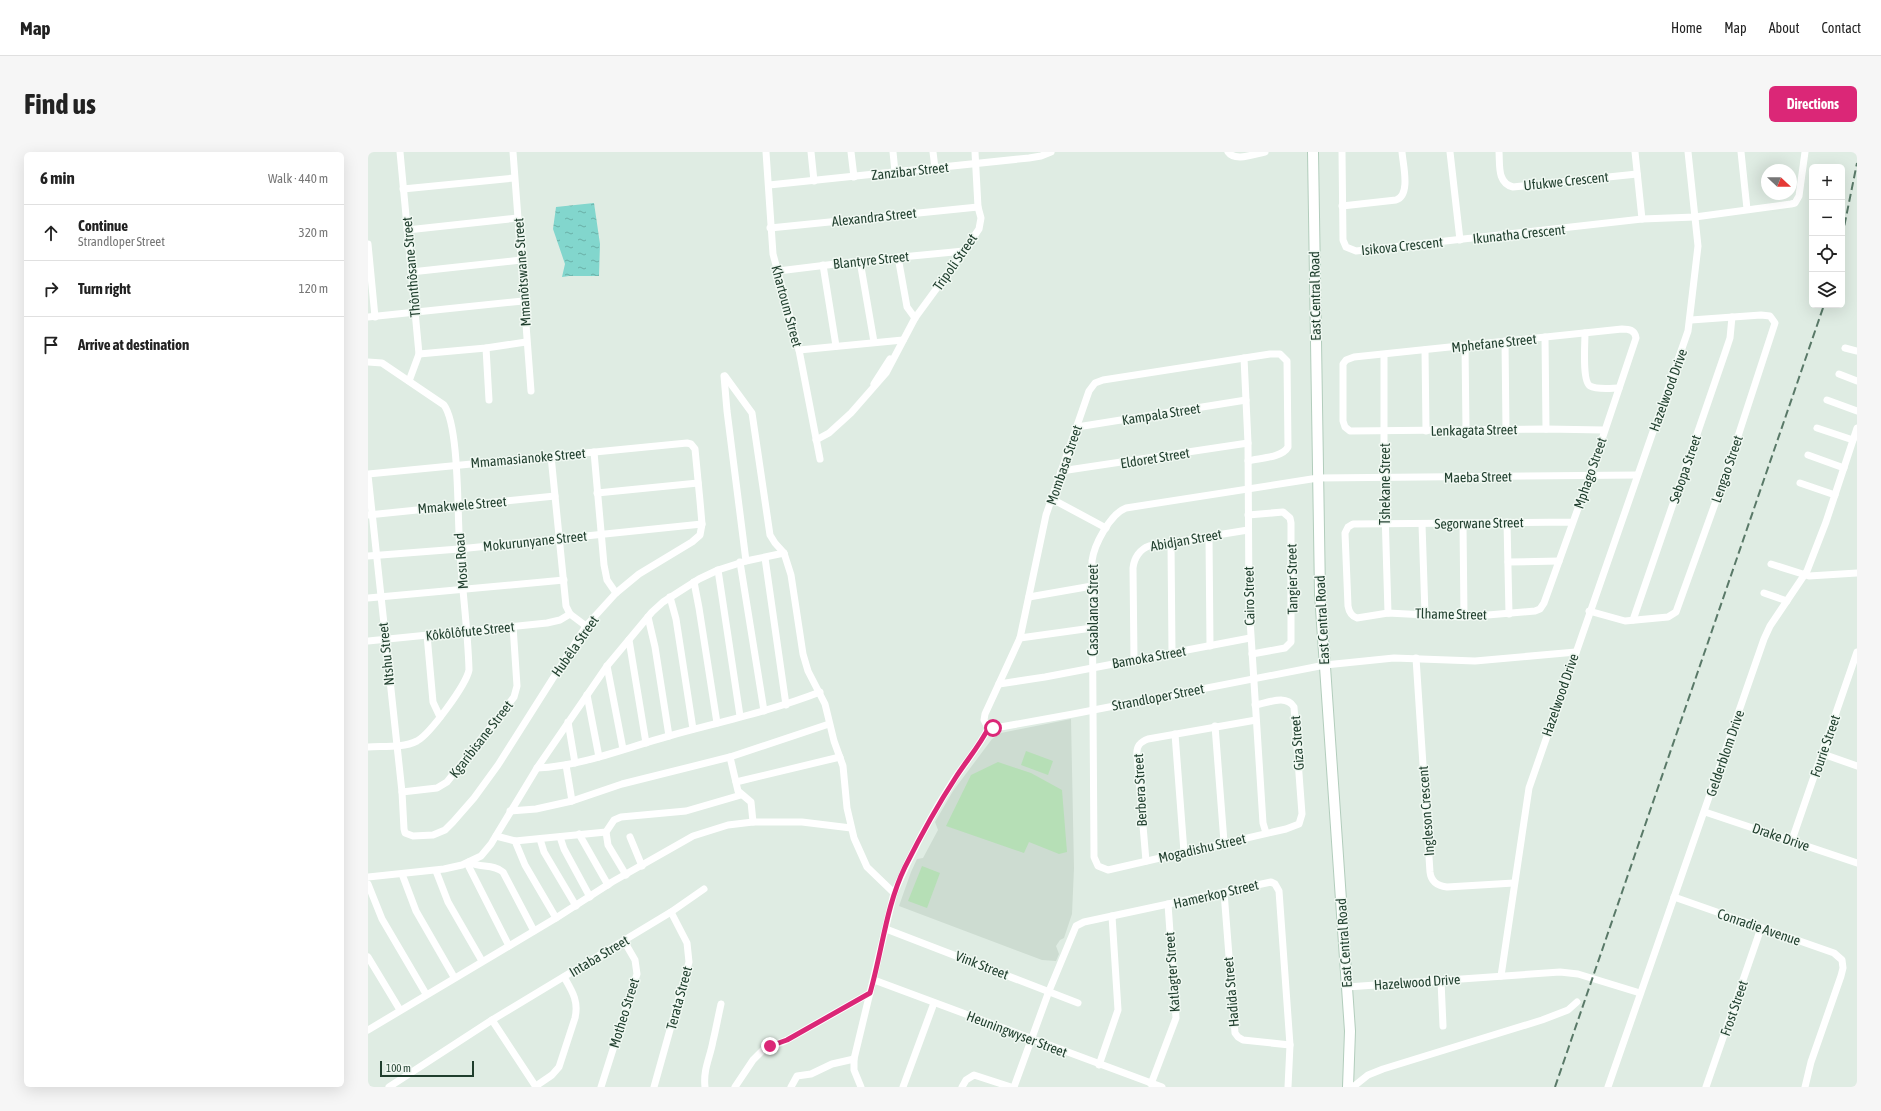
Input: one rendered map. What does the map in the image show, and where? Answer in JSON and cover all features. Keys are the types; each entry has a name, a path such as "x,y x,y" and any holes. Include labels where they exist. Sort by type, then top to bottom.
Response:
{"street":[{"name":"Thônthôsane Street","path":"400,152 419,354 409,381"},
{"name":"Mmanôtswane Street","path":"512,152 531,391"},
{"name":"Khartoum Street","path":"766,152 769,185 770,228 773,254 799,350 820,459"},
{"path":"811,152 814,181"},
{"path":"851,152 854,177"},
{"path":"893,152 895,172"},
{"path":"933,152 935,168"},
{"name":"Tripoli Street","path":"816,440 829,434 852,413 871,389 903,340 915,318 964,251 978,229 981,218 978,207 977,163 975,152"},
{"name":"Zanzibar Street","path":"769,185 977,163 1017,155 1041,156 1051,152"},
{"path":"1228,152 1236,157 1265,152"},
{"name":"East Central Road","path":"1313,152 1320,594 1351,1047 1348,1087"},
{"name":"Isikova Crescent","path":"1342,152 1342,206 1344,243 1346,247 1351,250 1365,251 1460,240"},
{"path":"1342,206 1402,198 1405,190 1402,152"},
{"name":"Ikunatha Crescent","path":"1450,152 1460,240 1642,219 1695,217 1791,204 1798,200 1805,152"},
{"name":"Ufukwe Crescent","path":"1499,152 1502,179 1513,187 1637,174"},
{"path":"1635,152 1642,219"},
{"name":"Hazelwood Drive","path":"1347,987 1501,976 1529,788 1589,611 1685,343 1691,320 1698,246 1688,152"},
{"path":"1741,152 1747,209"},
{"path":"404,189 514,178"},
{"name":"Alexandra Street","path":"770,228 978,207"},
{"path":"407,230 518,218"},
{"path":"368,244 372,317 523,301"},
{"name":"Blantyre Street","path":"778,271 964,251"},
{"path":"898,257 907,307 915,318"},
{"path":"411,272 521,260"},
{"path":"860,261 874,342"},
{"path":"823,265 836,346"},
{"name":"Lengao Street","path":"1589,611 1619,621 1668,617 1673,615 1678,608 1725,476 1774,325 1773,318 1766,315 1691,320"},
{"name":"Sebopa Street","path":"1633,620 1730,338 1732,317"},
{"name":"Mphefane Street","path":"1345,428 1343,421 1343,364 1346,360 1354,357 1628,329 1632,330 1636,335 1635,344"},
{"path":"1585,333 1586,376 1588,383 1592,387 1619,388"},
{"path":"1545,338 1546,429"},
{"path":"799,350 903,340"},
{"path":"1504,341 1506,430"},
{"path":"419,354 486,348 526,342"},
{"name":"Mphago Street","path":"1544,603 1635,344"},
{"path":"1465,346 1466,430"},
{"path":"486,348 489,400"},
{"path":"1846,348 1857,351"},
{"path":"1425,350 1426,431"},
{"name":"Mombasa Street","path":"990,727 984,718 1020,638 1046,516 1089,391 1097,381 1277,353 1282,355 1287,361 1288,447 1280,454 1248,460"},
{"name":"Tshekane Street","path":"1384,355 1386,432 1384,478 1388,613"},
{"name":"Cairo Street","path":"1244,358 1248,443 1250,638 1263,823 1266,833"},
{"name":"Mosu Road","path":"368,362 382,363 447,409 452,425 458,505 459,549 468,662 467,678 440,717 419,740 396,745 368,747"},
{"path":"1839,374 1857,380"},
{"path":"764,711 743,561 724,376 752,413 770,535 775,544 784,553 792,575 803,654 808,670 820,692 843,766 851,828 859,853 867,867 894,893"},
{"name":"Kampala Street","path":"1076,427 1246,400"},
{"path":"1827,400 1857,411"},
{"name":"Lenkagata Street","path":"1345,428 1354,432 1546,429 1604,430"},
{"path":"1817,428 1853,440"},
{"name":"Gelderblom Drive","path":"1608,1087 1674,897 1706,812 1764,639 1770,626 1805,576 1835,495 1857,428"},
{"name":"Mmamasianoke Street","path":"368,474 687,442 695,449 698,483"},
{"name":"Eldoret Street","path":"1061,471 1248,443"},
{"path":"594,452 606,576 616,593"},
{"path":"551,456 566,606 570,614 586,626"},
{"path":"1808,456 1844,468"},
{"name":"Ntshu Street","path":"368,474 370,515 377,556 405,833"},
{"name":"Maeba Street","path":"1318,478 1637,475"},
{"name":"Casablanca Street","path":"1102,869 1096,864 1094,857 1092,586 1093,554 1097,544 1115,514 1126,508 1318,478"},
{"path":"597,493 698,483 702,524"},
{"path":"1800,483 1835,495"},
{"name":"Mmakwele Street","path":"370,515 555,496"},
{"path":"1052,499 1106,528"},
{"name":"Tangier Street","path":"1248,515 1283,512 1290,518 1291,523 1292,642 1285,648 1252,654"},
{"path":"1507,522 1509,614"},
{"name":"Segorwane Street","path":"1355,617 1350,613 1348,606 1346,530 1352,524 1573,522"},
{"name":"Mokurunyane Street","path":"368,556 459,549 702,524"},
{"name":"Hubêla Street","path":"405,833 418,836 439,833 462,812 498,765 586,626 616,593 648,568 698,538 702,524"},
{"path":"1422,524 1425,614"},
{"path":"1463,524 1464,617"},
{"name":"Abidjan Street","path":"1134,660 1134,563 1143,548 1248,530"},
{"path":"1209,537 1210,646"},
{"path":"1171,543 1172,653"},
{"path":"368,877 436,871 468,862 481,856 496,836 537,768 607,666 657,607 694,582 718,570 743,561 765,558 784,553"},
{"path":"765,558 786,705"},
{"path":"1508,562 1559,561"},
{"path":"1771,564 1805,576 1857,573"},
{"path":"718,570 740,716"},
{"path":"368,598 564,580"},
{"path":"694,582 701,615 717,723"},
{"path":"1029,597 1092,586"},
{"path":"1764,593 1787,602"},
{"path":"670,597 676,620 693,729"},
{"name":"Tlhame Street","path":"1355,617 1368,617 1388,613 1464,617 1509,614 1535,611 1540,609 1544,603"},
{"name":"Kôkôlôfute Street","path":"368,640 554,622 570,614"},
{"path":"648,616 654,642 669,736"},
{"name":"Kgaribisane Street","path":"402,792 437,788 447,782 510,702 517,686 513,626"},
{"path":"1020,638 1092,628"},
{"path":"427,635 433,702 440,717"},
{"name":"Bamoka Street","path":"999,684 1045,677 1250,638"},
{"path":"629,640 646,743"},
{"path":"1325,665 1381,659 1416,658 1475,661 1576,652"},
{"name":"Fourie Street","path":"1792,840 1857,652"},
{"name":"Ingleson Crescent","path":"1416,658 1431,876 1434,883 1448,887 1514,883"},
{"name":"Strandloper Street","path":"990,727 1093,710 1325,665"},
{"path":"607,666 623,749"},
{"path":"537,768 566,765 599,757 693,729 786,705 820,692"},
{"path":"587,695 599,757"},
{"name":"Giza Street","path":"1255,705 1284,700 1292,703 1294,707 1302,814 1301,821"},
{"name":"Berbera Street","path":"1146,861 1137,748 1145,740 1215,726 1256,720"},
{"path":"568,722 575,763"},
{"path":"510,811 536,809 572,801 622,784 730,757 829,724"},
{"path":"1215,726 1224,842"},
{"path":"861,1087 854,1070 854,1059 894,893 904,868 928,822 956,778 981,743 990,727"},
{"path":"1175,734 1184,852"},
{"path":"1823,754 1857,766"},
{"path":"730,757 741,795 751,802 753,822"},
{"path":"736,782 840,757"},
{"path":"566,765 572,801"},
{"path":"626,875 608,845 606,832 614,820 621,817 686,811 741,795"},
{"name":"Drake Drive","path":"1706,812 1857,863"},
{"name":"Mogadishu Street","path":"1102,869 1108,870 1296,826 1301,821"},
{"path":"369,1027 556,918 681,842 704,832 728,825 753,822 802,822 851,828"},
{"path":"496,836 515,841 540,840 579,834 606,832"},
{"path":"579,834 608,885"},
{"path":"560,837 568,857 590,896"},
{"path":"630,837 642,866"},
{"path":"540,840 544,852 576,906"},
{"path":"515,841 525,864 556,918"},
{"path":"468,862 477,866 498,869 503,872 534,931"},
{"path":"468,862 508,946"},
{"path":"436,871 448,902 482,961"},
{"path":"402,874 416,911 454,977"},
{"name":"Hamerkop Street","path":"1014,1087 1049,991 1076,926 1084,922 1265,882 1273,883 1278,888 1290,1045 1288,1087"},
{"path":"368,884 382,919 426,994"},
{"name":"Intaba Street","path":"389,1087 492,1020 671,912 704,889"},
{"name":"Hadida Street","path":"1224,892 1234,1033 1243,1040 1290,1045"},
{"name":"Conradie Avenue","path":"1674,897 1834,953 1842,960 1843,968 1841,976 1811,1062 1805,1087"},
{"name":"Katlagter Street","path":"1151,1084 1176,1018 1168,904"},
{"name":"Terata Street","path":"654,1087 690,962 687,943 671,912"},
{"path":"1099,1065 1118,1010 1112,916"},
{"name":"Frost Street","path":"1706,1087 1761,928"},
{"name":"Vink Street","path":"886,929 1078,1002"},
{"name":"Motheo Street","path":"602,1087 636,974 635,960 624,941"},
{"path":"368,957 400,1010"},
{"path":"1501,976 1569,973 1592,978 1640,994"},
{"path":"492,1020 536,1087 552,1075 559,1067 575,1018 577,1010 575,998 564,977"},
{"name":"Heuningwyser Street","path":"874,980 1099,1065 1162,1087"},
{"path":"1442,981 1444,1026"},
{"path":"735,1087 753,1060 763,1050 787,1040 870,993"},
{"path":"1353,1087 1368,1075 1383,1069 1542,1020 1568,1010 1577,1002"},
{"path":"903,1087 934,1003"},
{"path":"705,1087 705,1067 714,1041 715,1026 721,1004"},
{"path":"791,1087 797,1076 811,1074 832,1064 854,1059"},
{"path":"962,1087 966,1080 974,1075 1011,1087"}],"shaded area":[{"path":"1071,719 1074,868 1072,914 1064,938 1060,940 1056,946 1059,954 1056,961 1042,960 899,906 917,859 923,858 938,830 935,822 953,791 992,739 1001,733"}],"green space":[{"path":"1026,751 1053,761 1048,775 1021,765"},
{"path":"998,762 1031,773 1062,790 1067,852 1059,854 1029,842 1024,853 946,826 971,775"},
{"path":"922,866 940,873 927,908 908,901"}],"water":[{"path":"594,203 600,244 599,276 562,277 565,264 553,229 556,207"}],"railway":[{"path":"1842,236 1857,163"},
{"path":"1555,1087 1823,308"}],"route":[{"path":"770,1046 787,1040 870,993 894,893 904,868 928,822 956,778 981,743 989,727 993,728"}]}
